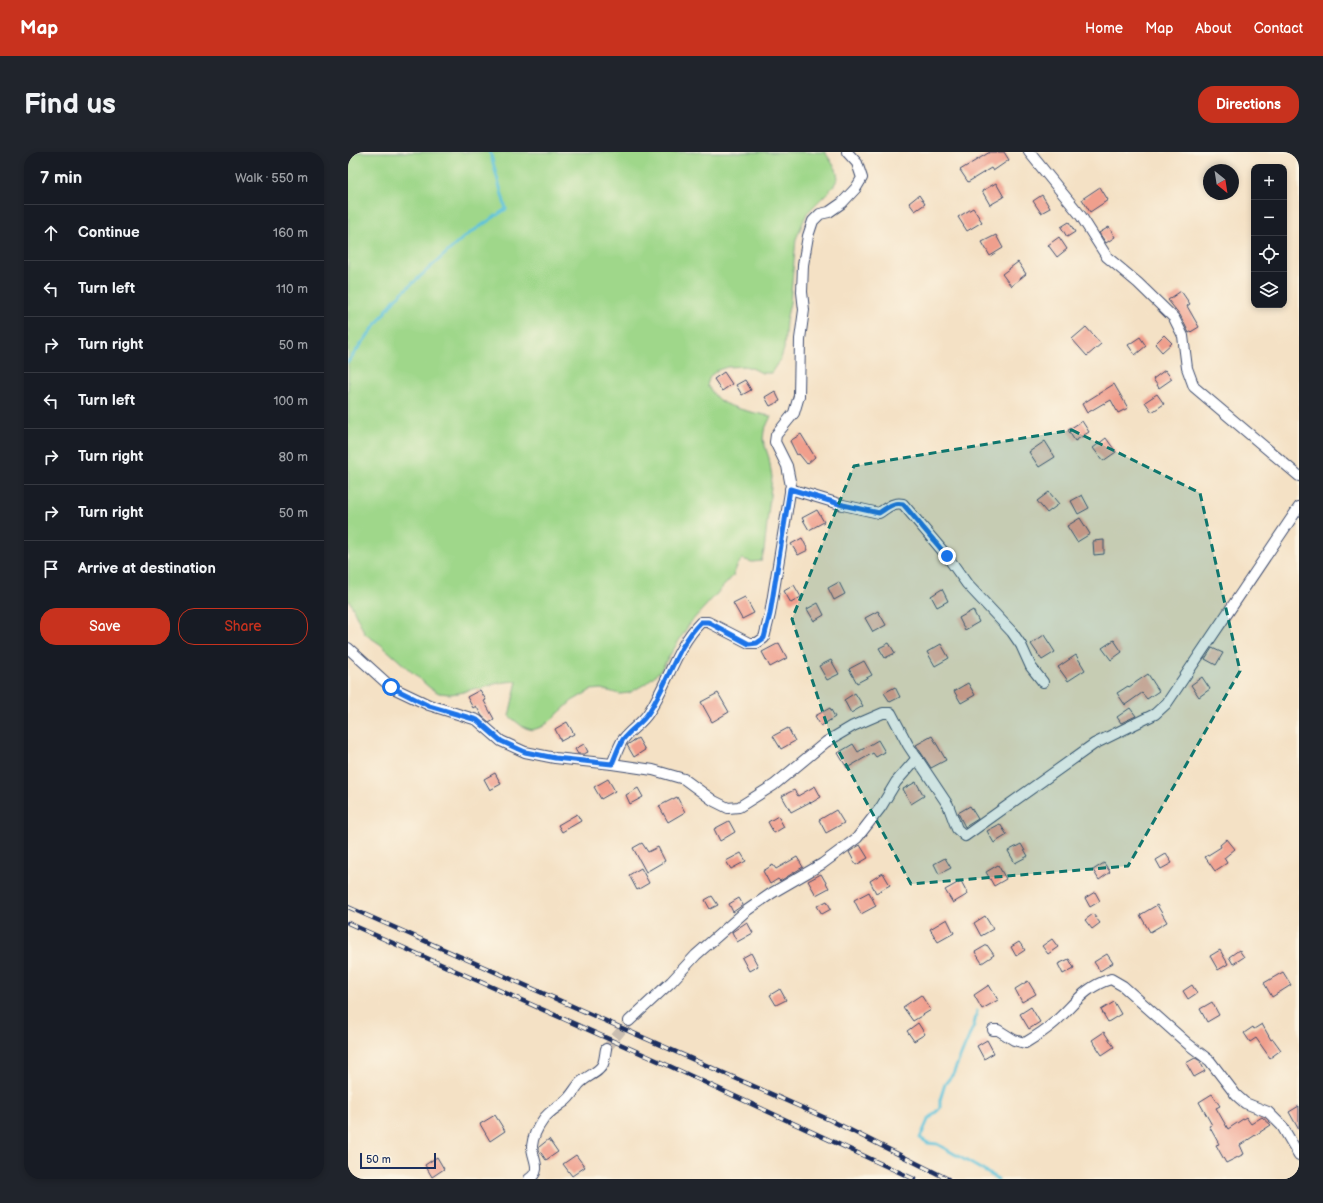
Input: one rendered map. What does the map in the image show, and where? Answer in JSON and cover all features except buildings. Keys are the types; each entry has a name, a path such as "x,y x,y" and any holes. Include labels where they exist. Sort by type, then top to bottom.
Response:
{"street":[{"path":"612,764 622,741 642,722 649,712 680,649 693,630 701,622 708,622 749,644 757,643 764,638 770,614 790,489 787,466 775,442 776,435 794,413 799,396 800,339 804,310 802,292 803,265 808,236 813,221 820,214 829,212 842,203 856,188 862,178 857,163 847,152"},
{"path":"1028,152 1081,216 1107,257 1138,283 1174,318 1183,336 1187,368 1194,386 1299,476"},
{"path":"790,489 843,505 879,513 890,505 897,503 903,504 947,556 967,584 1012,632 1021,645 1031,666 1043,682"},
{"path":"348,648 391,687 429,706 477,720 501,741 525,752 555,758 653,770 684,779 714,801 728,808 739,807 774,785 826,742 852,726 883,713 891,713 916,758 948,806 957,829 965,836 1094,744 1154,714 1167,703 1299,507"},
{"path":"629,1021 672,982 696,955 746,911 822,864 857,838 881,807 896,782 916,758"},
{"path":"993,1030 998,1030 1014,1040 1025,1043 1054,1023 1090,988 1098,983 1111,979 1123,986 1188,1044 1210,1061 1236,1095 1245,1103 1268,1112 1282,1126 1299,1155"},
{"path":"529,1179 534,1176 537,1170 532,1147 534,1135 538,1128 549,1112 572,1095 580,1082 596,1072 603,1064 606,1049"}],"highlighted area":[{"path":"1072,430 1200,493 1240,671 1128,866 911,884 831,737 792,619 854,466"}],"green space":[{"path":"348,152 825,152 836,169 838,178 833,187 807,213 796,239 790,303 786,321 784,349 781,358 771,373 762,373 745,366 727,367 718,370 710,376 707,385 717,398 727,404 750,412 771,416 764,431 763,440 769,458 772,477 764,551 761,561 752,562 742,559 733,576 690,623 660,671 645,684 629,693 620,694 601,689 591,690 572,701 542,727 532,730 523,727 509,716 517,681 498,683 480,690 477,688 459,693 439,693 430,688 380,644 365,634 350,602 348,601"}],"waterway":[{"path":"348,362 395,299 463,238 506,209 490,152"},
{"path":"977,1011 974,1025 953,1074 945,1084 940,1100 940,1108 928,1120 920,1138 928,1143 937,1144 998,1179"}],"tunnel":[{"path":"606,1049 629,1021"}],"railway":[{"path":"348,907 830,1120 948,1179"},
{"path":"348,923 665,1064 914,1179"}],"route":[{"path":"391,687 429,706 477,720 501,741 525,752 555,758 612,764 622,741 642,722 649,712 680,649 693,630 701,622 708,622 749,644 757,643 764,638 770,614 790,489 843,505 879,513 890,505 897,503 903,504 947,556"}]}
